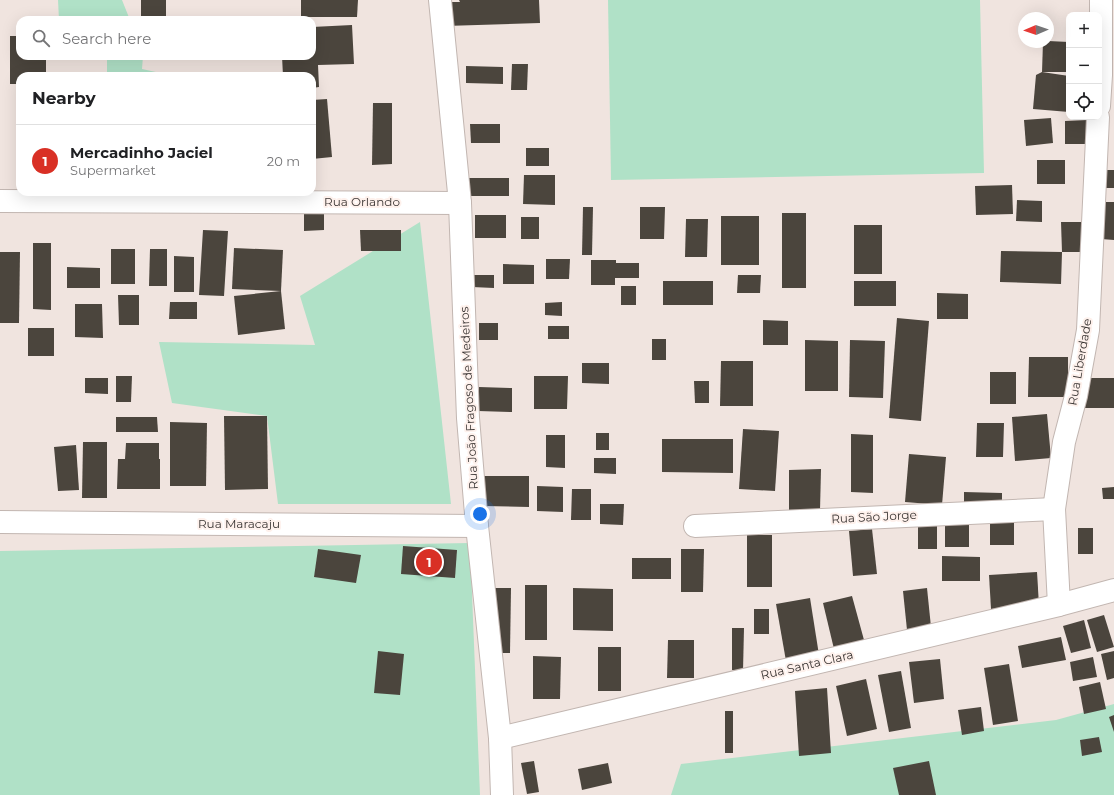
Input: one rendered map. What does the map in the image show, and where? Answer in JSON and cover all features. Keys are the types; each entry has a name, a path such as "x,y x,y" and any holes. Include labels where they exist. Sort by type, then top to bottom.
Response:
{"street":[{"name":"Rua João Fragoso de Medeiros","path":"440,0 460,203 468,418 477,526 500,738 502,795"},
{"path":"1100,84 1101,0"},
{"name":"Rua Liberdade","path":"1059,605 1054,509 1064,442 1076,396 1088,330 1098,120"},
{"name":"Rua Orlando","path":"0,201 460,203"},
{"name":"Rua São Jorge","path":"695,526 1054,509"},
{"name":"Rua Maracaju","path":"0,522 477,526"},
{"name":"Rua Santa Clara","path":"500,738 1059,605 1114,590"}],"green space":[{"path":"58,0 122,0 128,16 59,16"},
{"path":"608,0 980,0 984,173 611,180"},
{"path":"107,60 143,60 142,69 156,72 107,72"},
{"path":"420,222 451,504 278,504 267,416 172,403 159,342 315,345 300,296"},
{"path":"470,543 480,795 0,795 0,551"},
{"path":"1114,704 1114,795 671,795 681,764 1056,720"}],"building":[{"path":"141,0 166,0 166,16 141,16"},
{"path":"301,0 358,0 357,17 301,16"},
{"path":"459,0 539,0 540,23 445,26 444,2 460,2"},
{"path":"352,25 354,64 318,65 319,87 316,87 316,72 283,72 282,60 316,60 316,27"},
{"path":"10,36 16,36 16,60 46,60 46,72 16,72 16,84 10,84"},
{"path":"1054,41 1066,42 1066,72 1042,72 1043,48 1054,48"},
{"path":"512,64 528,64 527,90 511,90"},
{"path":"466,66 503,67 503,84 466,83"},
{"path":"1042,72 1066,76 1066,112 1033,109 1036,75"},
{"path":"327,99 332,157 316,159 316,100"},
{"path":"373,103 392,103 392,164 372,165"},
{"path":"1051,118 1053,143 1026,146 1024,120"},
{"path":"1088,120 1088,144 1065,144 1065,121"},
{"path":"470,124 500,124 500,143 471,143"},
{"path":"526,148 549,148 549,166 526,166"},
{"path":"1037,160 1065,160 1065,184 1037,184"},
{"path":"1103,170 1114,170 1114,188 1103,188"},
{"path":"524,175 555,175 555,205 523,204"},
{"path":"469,178 509,178 509,196 469,196"},
{"path":"1012,185 1013,214 976,215 975,186"},
{"path":"1017,200 1042,201 1042,222 1016,221"},
{"path":"1102,202 1114,202 1114,240 1101,239"},
{"path":"583,207 593,207 592,255 582,255"},
{"path":"640,207 665,207 664,239 640,239"},
{"path":"304,213 324,213 324,230 304,231"},
{"path":"782,213 806,213 806,288 782,288"},
{"path":"475,215 506,215 506,238 475,238"},
{"path":"721,216 759,216 759,265 721,265"},
{"path":"521,217 539,217 539,239 521,239"},
{"path":"686,219 708,219 707,257 685,257"},
{"path":"1061,222 1081,222 1083,252 1062,252"},
{"path":"854,225 882,225 882,274 854,274"},
{"path":"203,230 228,231 224,296 199,295"},
{"path":"360,230 401,230 401,251 361,251"},
{"path":"33,243 51,243 51,310 33,309"},
{"path":"234,248 283,250 281,291 232,289"},
{"path":"111,249 135,249 135,284 111,284"},
{"path":"150,249 167,249 167,286 149,286"},
{"path":"1001,251 1062,252 1061,284 1000,282"},
{"path":"0,252 20,252 19,323 0,323"},
{"path":"174,256 194,257 194,292 174,292"},
{"path":"546,259 570,259 569,279 546,279"},
{"path":"591,260 616,260 616,263 639,263 639,278 615,278 615,285 591,285"},
{"path":"503,264 534,265 534,284 503,284"},
{"path":"67,267 100,268 100,288 67,288"},
{"path":"472,275 494,275 494,288 472,287"},
{"path":"738,275 761,275 760,293 737,293"},
{"path":"663,281 713,281 713,305 663,305"},
{"path":"854,281 896,281 896,306 854,306"},
{"path":"621,286 636,286 636,305 621,305"},
{"path":"281,291 285,329 238,335 234,296"},
{"path":"937,293 968,294 968,319 937,319"},
{"path":"118,295 139,295 139,325 119,325"},
{"path":"170,302 197,302 197,319 169,319"},
{"path":"562,302 562,316 545,315 545,303"},
{"path":"75,304 102,304 103,338 75,337"},
{"path":"897,318 929,321 921,421 889,418"},
{"path":"763,320 788,321 788,345 763,345"},
{"path":"479,323 498,323 498,340 479,340"},
{"path":"548,326 569,326 569,339 548,339"},
{"path":"28,328 54,328 54,356 28,356"},
{"path":"652,339 666,339 666,360 652,360"},
{"path":"805,340 838,341 838,391 805,391"},
{"path":"850,340 885,341 883,398 849,397"},
{"path":"1029,357 1068,357 1068,397 1028,397"},
{"path":"721,361 753,361 753,406 720,406"},
{"path":"582,363 609,363 609,384 582,383"},
{"path":"990,372 1016,372 1016,404 990,404"},
{"path":"116,376 132,376 131,402 116,402"},
{"path":"534,376 568,376 567,409 534,409"},
{"path":"85,378 108,378 108,394 85,393"},
{"path":"1085,378 1114,378 1114,408 1085,408"},
{"path":"694,381 709,381 709,403 695,403"},
{"path":"479,387 512,388 512,412 478,411"},
{"path":"1047,414 1051,458 1015,461 1012,417"},
{"path":"224,416 267,416 268,489 225,490"},
{"path":"116,417 157,417 158,432 116,432"},
{"path":"170,422 207,423 206,486 170,486"},
{"path":"977,423 1004,423 1003,457 976,457"},
{"path":"743,429 779,431 775,491 739,489"},
{"path":"596,433 609,433 609,450 596,450"},
{"path":"851,434 873,435 873,493 851,492"},
{"path":"546,435 565,435 565,468 546,467"},
{"path":"662,439 733,439 733,473 662,472"},
{"path":"83,442 107,442 107,498 82,498"},
{"path":"126,443 159,443 160,489 117,489 118,459 125,459"},
{"path":"76,445 79,490 58,491 54,447"},
{"path":"909,454 946,457 942,505 905,502"},
{"path":"594,458 616,458 616,474 594,473"},
{"path":"821,469 820,511 789,511 789,470"},
{"path":"483,476 529,476 529,507 483,506"},
{"path":"537,486 563,487 563,512 537,511"},
{"path":"1114,487 1114,499 1103,499 1102,488"},
{"path":"572,489 591,489 591,520 571,520"},
{"path":"964,492 1002,493 1002,504 964,504"},
{"path":"600,504 624,504 623,525 600,524"},
{"path":"990,521 1014,521 1014,545 990,545"},
{"path":"945,522 969,522 969,547 945,547"},
{"path":"918,523 937,523 937,549 918,549"},
{"path":"1078,528 1093,528 1093,554 1078,554"},
{"path":"872,529 877,574 853,576 849,531"},
{"path":"747,535 772,535 772,587 747,587"},
{"path":"403,546 457,550 455,578 401,574"},
{"path":"318,549 361,555 356,583 314,577"},
{"path":"681,549 704,549 703,592 681,592"},
{"path":"942,556 980,557 980,581 942,581"},
{"path":"632,558 671,558 671,579 632,579"},
{"path":"1037,572 1039,605 991,609 989,575"},
{"path":"525,585 547,585 547,640 525,640"},
{"path":"493,588 511,588 510,653 492,653"},
{"path":"573,588 613,589 613,631 573,630"},
{"path":"927,588 931,627 907,630 903,591"},
{"path":"852,596 864,640 834,649 823,603"},
{"path":"810,598 819,655 786,661 776,604"},
{"path":"754,609 769,609 769,634 754,634"},
{"path":"1104,615 1114,647 1097,652 1087,620"},
{"path":"1084,620 1091,648 1071,653 1063,626"},
{"path":"732,628 744,628 743,671 732,670"},
{"path":"1061,637 1066,660 1022,668 1018,646"},
{"path":"668,640 694,640 694,678 667,678"},
{"path":"598,647 621,647 621,691 598,691"},
{"path":"378,651 404,654 400,695 374,693"},
{"path":"1114,651 1114,678 1107,680 1101,654"},
{"path":"533,656 561,657 560,699 533,699"},
{"path":"1093,657 1097,677 1073,681 1070,662"},
{"path":"940,659 944,699 914,703 909,662"},
{"path":"1009,664 1018,721 993,725 984,668"},
{"path":"901,671 911,728 889,732 878,675"},
{"path":"866,679 877,729 847,736 836,686"},
{"path":"1100,682 1106,709 1084,714 1079,687"},
{"path":"827,688 831,753 799,756 795,691"},
{"path":"981,707 984,731 962,735 958,710"},
{"path":"725,711 733,711 733,753 725,753"},
{"path":"1114,715 1114,732 1109,717"},
{"path":"1099,737 1102,752 1082,756 1080,740"},
{"path":"534,761 539,792 527,794 521,763"},
{"path":"929,761 936,795 899,795 893,768"},
{"path":"608,763 612,783 582,790 578,769"}],"place":[{"name":"Mercadinho Jaciel","path":"429,562"}]}
